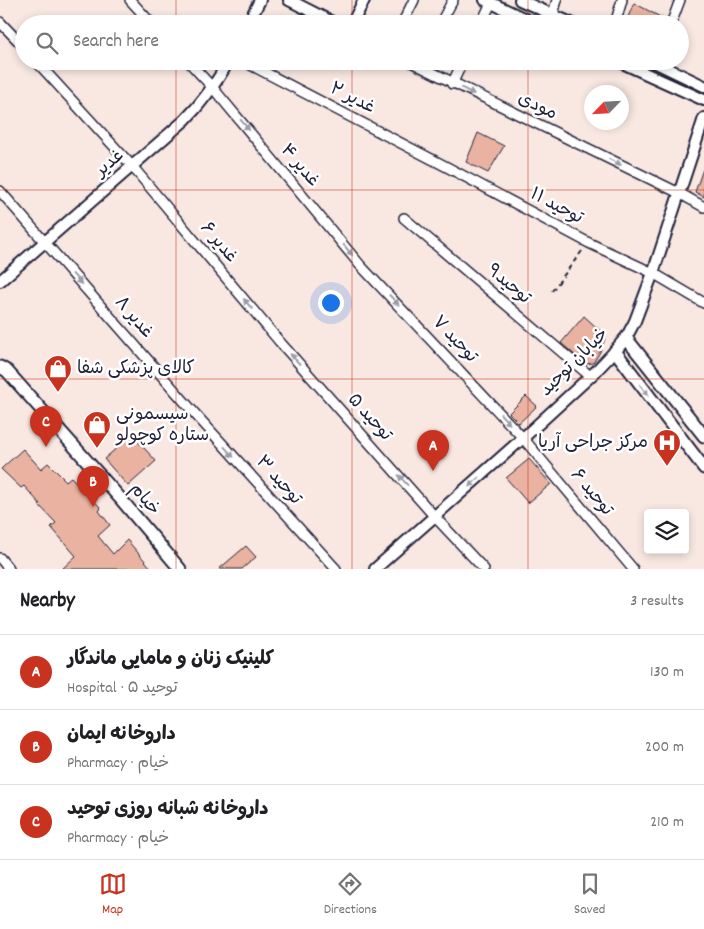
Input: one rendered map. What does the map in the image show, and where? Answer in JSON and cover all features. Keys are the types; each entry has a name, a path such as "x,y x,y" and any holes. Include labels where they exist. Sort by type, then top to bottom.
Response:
{"main road":[{"name":"خیابان توحید","path":"615,351 626,338"},
{"path":"626,338 704,436"},
{"path":"615,351 704,468"},
{"name":"خیام","path":"0,359 4,369 119,497 180,569"}],"street":[{"path":"130,0 144,15"},
{"path":"252,15 260,0"},
{"path":"289,0 318,15"},
{"path":"356,15 364,0"},
{"path":"406,15 414,0"},
{"path":"445,15 454,0"},
{"path":"520,0 552,14 557,0"},
{"path":"618,15 622,0"},
{"path":"674,15 680,0"},
{"path":"484,15 488,2 516,15"},
{"path":"0,22 15,38"},
{"name":"غدیر ۶","path":"44,70 132,166 279,341"},
{"name":"غدیر ۴","path":"197,70 214,88 360,265"},
{"name":"غدیر","path":"0,281 198,107 214,88 224,70"},
{"name":"غدیر ۲","path":"260,70 446,166"},
{"name":"مودی","path":"428,70 452,84 679,193 704,207"},
{"path":"452,84 459,70"},
{"path":"638,70 704,100"},
{"path":"672,70 704,86"},
{"name":"خیابان توحید","path":"626,338 635,321 653,273 704,118"},
{"name":"توحید ۱۱","path":"446,166 589,243 653,273 704,303"},
{"name":"غدیر ۸","path":"0,191 197,416"},
{"name":"توحید۹","path":"404,218 590,376"},
{"name":"توحید ۷","path":"360,265 523,438"},
{"name":"توحید ۵","path":"279,341 435,517 484,569"},
{"name":"خیابان توحید","path":"375,569 523,438 615,351"},
{"name":"توحید ۳","path":"197,416 336,569"},
{"name":"توحید ۶","path":"523,438 633,569"},
{"path":"0,558 9,569"}],"path":[{"path":"552,291 589,243"}],"building":[{"path":"634,3 657,15 629,15"},
{"path":"478,133 504,146 488,173 466,162"},
{"path":"704,170 704,197 695,192"},
{"path":"584,316 606,336 600,352 593,363 585,364 561,343"},
{"path":"526,396 537,406 519,423 509,413"},
{"path":"132,435 156,461 128,486 104,459"},
{"path":"23,449 41,469 48,463 66,481 71,477 101,508 99,511 110,525 98,536 113,554 127,540 152,569 62,569 76,556 51,527 56,523 24,486 21,488 1,469"},
{"path":"529,459 551,484 528,503 506,478"},
{"path":"246,546 256,557 242,569 219,569"}],"place":[{"name":"کالای پزشکی شفا","path":"58,393"},
{"name":"داروخانه شبانه روزی توحید","path":"46,447"},
{"name":"سیسمونی ستاره کوچولو","path":"97,449"},
{"name":"مرکز جراحی آریا","path":"667,467"},
{"name":"کلینیک زنان و مامایی ماندگار","path":"433,471"},
{"name":"داروخانه ایمان","path":"93,507"}]}
